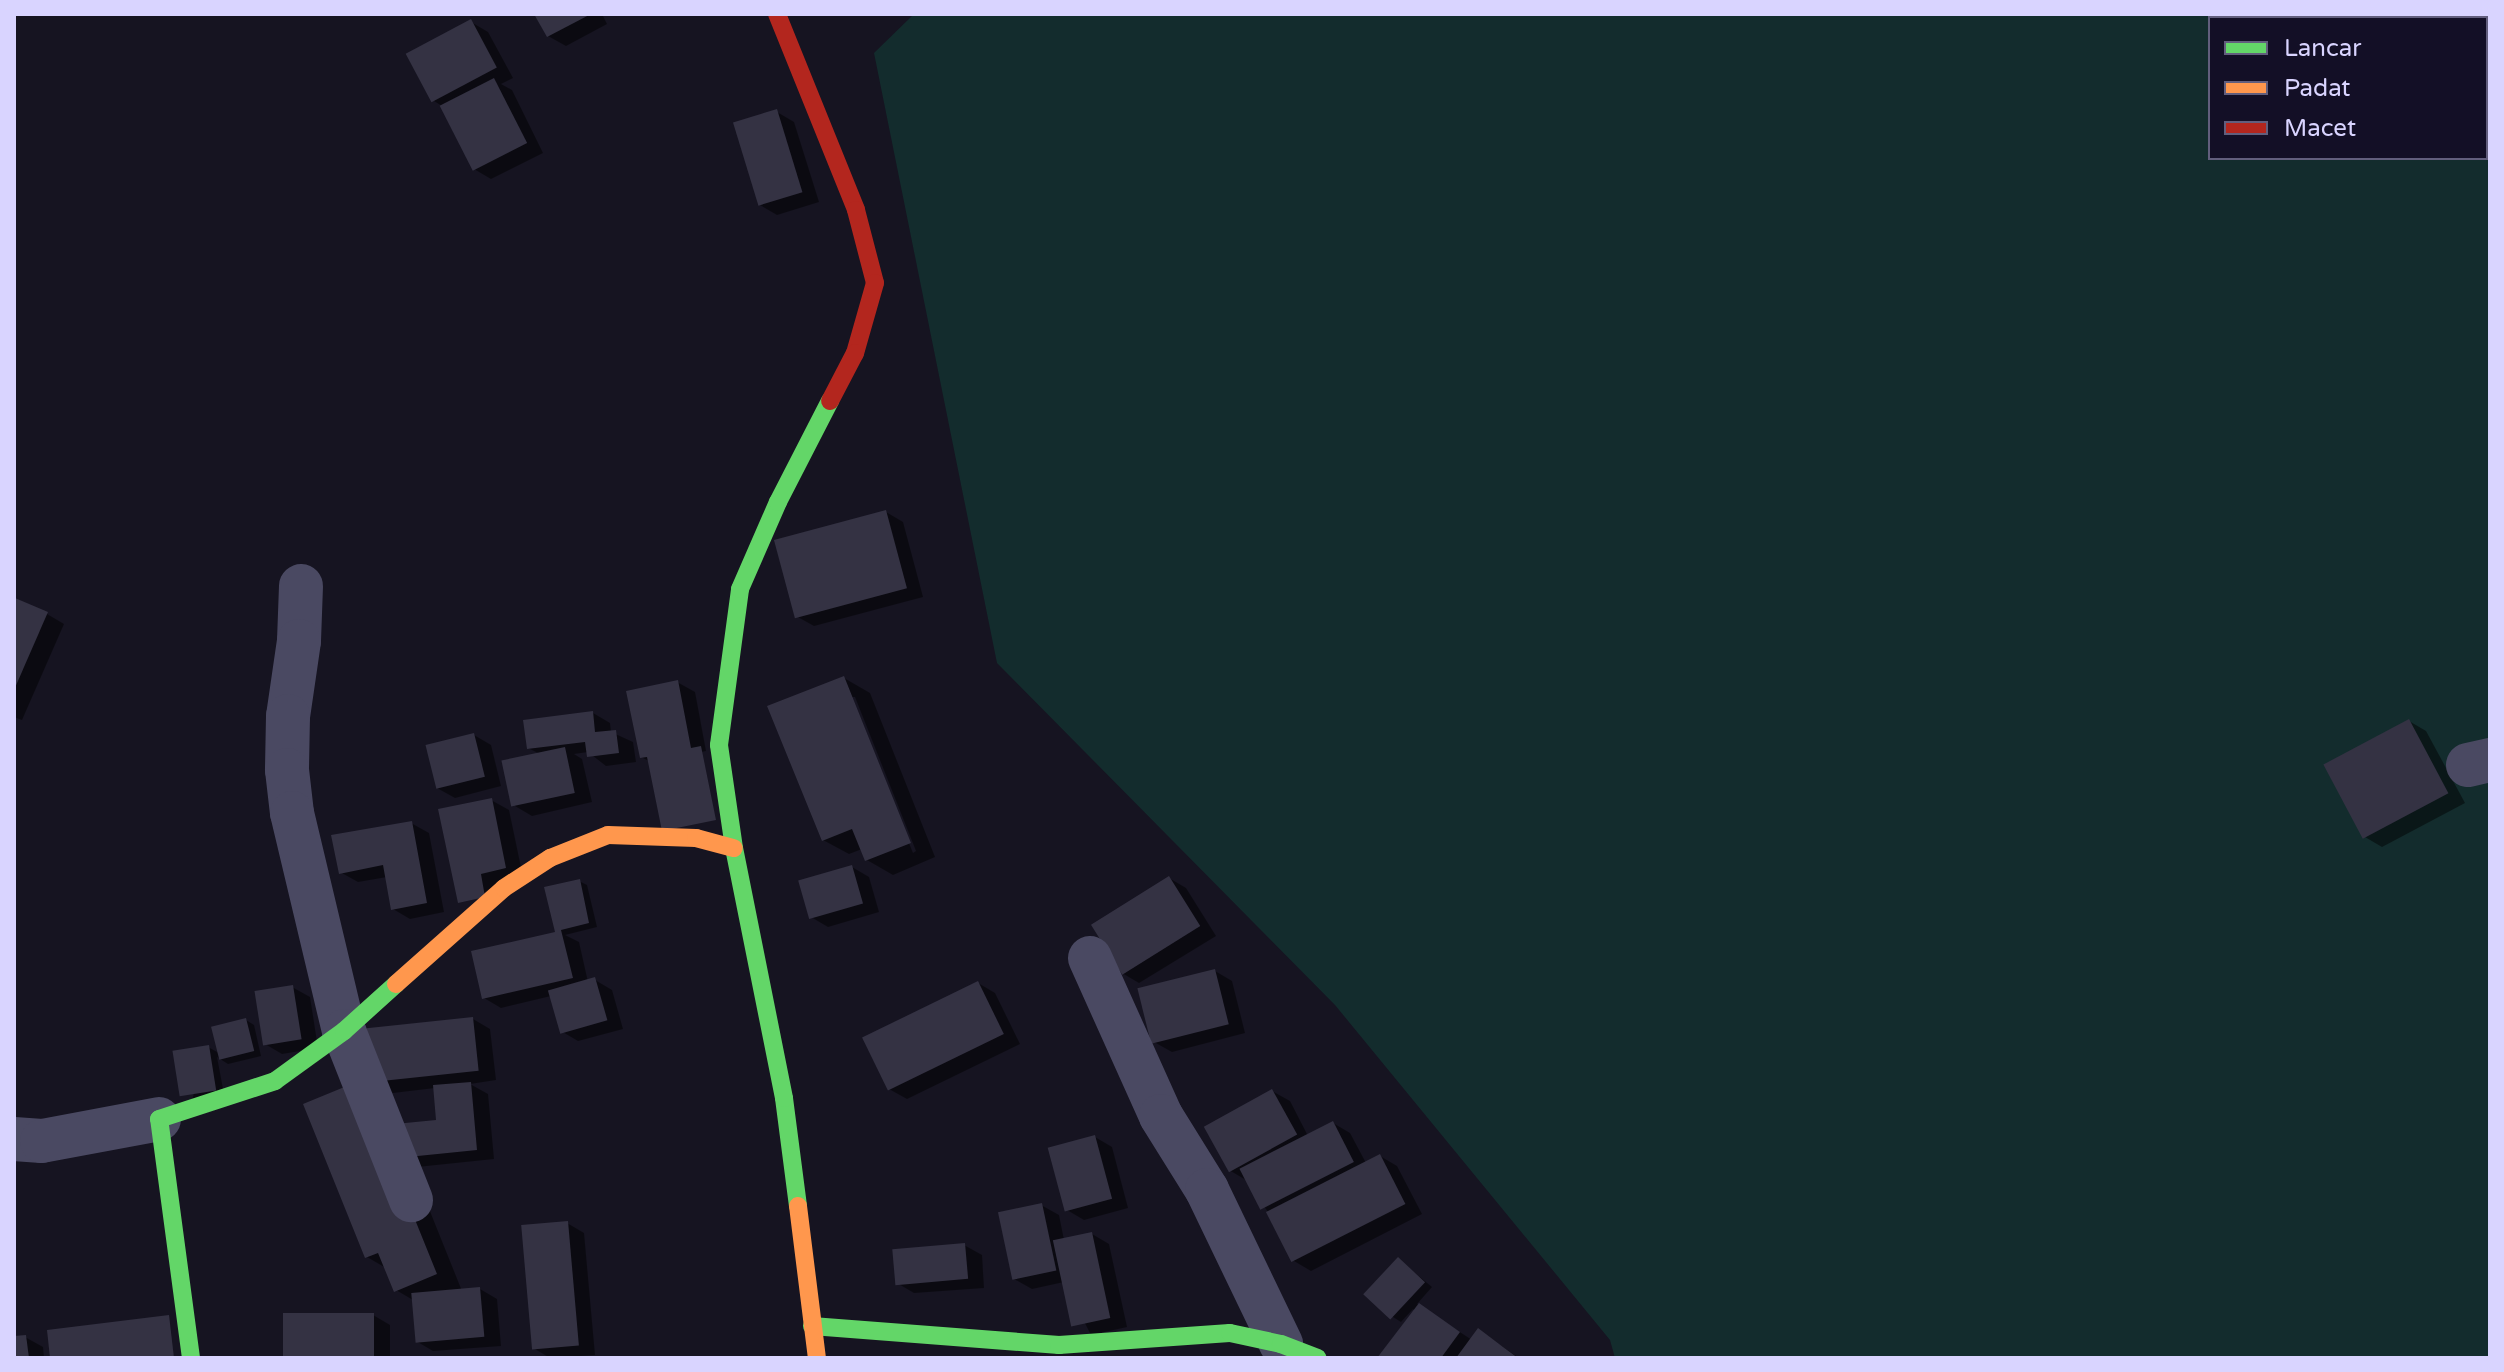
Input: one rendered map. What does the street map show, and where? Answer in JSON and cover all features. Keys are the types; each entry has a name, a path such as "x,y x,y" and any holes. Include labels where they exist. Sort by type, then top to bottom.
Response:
{"street":[{"path":"777,14 856,210 875,283 855,353 778,502 740,589 719,745 734,848 784,1098 817,1358"},
{"path":"301,586 299,641 288,716 287,770 292,813 344,1031 411,1200"},
{"path":"14,1139 42,1141 159,1119 275,1081 344,1031 504,888 550,858 608,835 696,838 734,848"},
{"path":"1090,958 1161,1116 1299,1351"},
{"path":"159,1119 191,1358"},
{"path":"812,1326 1059,1345 1167,1347 1230,1333 1299,1351"}],"green space":[{"path":"914,14 2490,14 2490,1358 1615,1358 1610,1340 1335,1005 997,663 874,53"}],"building":[{"path":"534,14 591,14 547,37"},
{"path":"471,19 497,68 431,102 406,54"},
{"path":"494,78 527,143 473,171 440,106"},
{"path":"777,109 802,192 758,206 733,122"},
{"path":"886,510 907,588 795,618 774,540"},
{"path":"15,598 48,612 14,690 14,602"},
{"path":"844,676 911,843 865,861 852,829 822,841 767,706"},
{"path":"678,680 691,748 701,746 716,820 662,831 647,757 640,758 626,691"},
{"path":"593,711 595,732 616,730 619,753 587,757 585,742 527,749 523,720"},
{"path":"2409,719 2448,793 2363,839 2323,765"},
{"path":"474,733 485,777 436,789 425,745"},
{"path":"565,747 575,793 511,806 501,761"},
{"path":"492,798 506,868 481,874 485,897 458,903 438,809"},
{"path":"412,821 427,903 391,910 383,865 339,874 331,835"},
{"path":"852,865 863,903 809,919 798,880"},
{"path":"1169,876 1200,926 1122,975 1091,925"},
{"path":"580,879 589,923 561,930 573,978 482,999 471,951 555,932 544,887"},
{"path":"1215,969 1229,1024 1151,1044 1137,988"},
{"path":"595,977 607,1020 560,1034 548,991"},
{"path":"978,981 1004,1034 888,1091 862,1038"},
{"path":"293,985 302,1039 263,1045 254,991"},
{"path":"473,1017 479,1071 372,1082 367,1028"},
{"path":"246,1018 254,1051 219,1060 211,1027"},
{"path":"209,1045 216,1090 180,1096 172,1051"},
{"path":"359,1081 437,1274 394,1292 378,1253 365,1258 303,1104"},
{"path":"471,1082 477,1150 398,1158 395,1124 436,1120 433,1085"},
{"path":"1272,1089 1297,1134 1229,1172 1204,1127"},
{"path":"1333,1121 1354,1162 1260,1210 1239,1169"},
{"path":"1095,1135 1112,1199 1065,1211 1048,1148"},
{"path":"1380,1154 1405,1204 1291,1262 1266,1212"},
{"path":"1042,1203 1056,1270 1012,1280 998,1212"},
{"path":"568,1221 579,1346 532,1350 521,1225"},
{"path":"1092,1232 1110,1318 1071,1326 1053,1240"},
{"path":"965,1243 968,1279 895,1285 892,1249"},
{"path":"1398,1257 1425,1282 1390,1320 1363,1294"},
{"path":"480,1287 484,1337 416,1343 411,1293"},
{"path":"1419,1303 1460,1332 1441,1358 1377,1358"},
{"path":"283,1313 374,1313 374,1358 283,1358"},
{"path":"169,1315 174,1358 50,1358 47,1330"},
{"path":"1478,1328 1503,1347 1518,1358 1456,1358"},
{"path":"26,1335 29,1358 14,1358 14,1336"}],"traffic: fast":[{"path":"798,1206 784,1098 734,848 719,745 740,589 778,502 830,401"},
{"path":"191,1358 159,1119 275,1081 344,1031 396,984"},
{"path":"812,1326 1059,1345 1230,1333 1281,1344 1317,1358"}],"traffic: slow":[{"path":"396,984 504,888 550,858 608,835 696,838 734,848"},
{"path":"798,1206 817,1358"}],"traffic: jam":[{"path":"777,14 856,210 875,283 855,353 830,401"}]}
